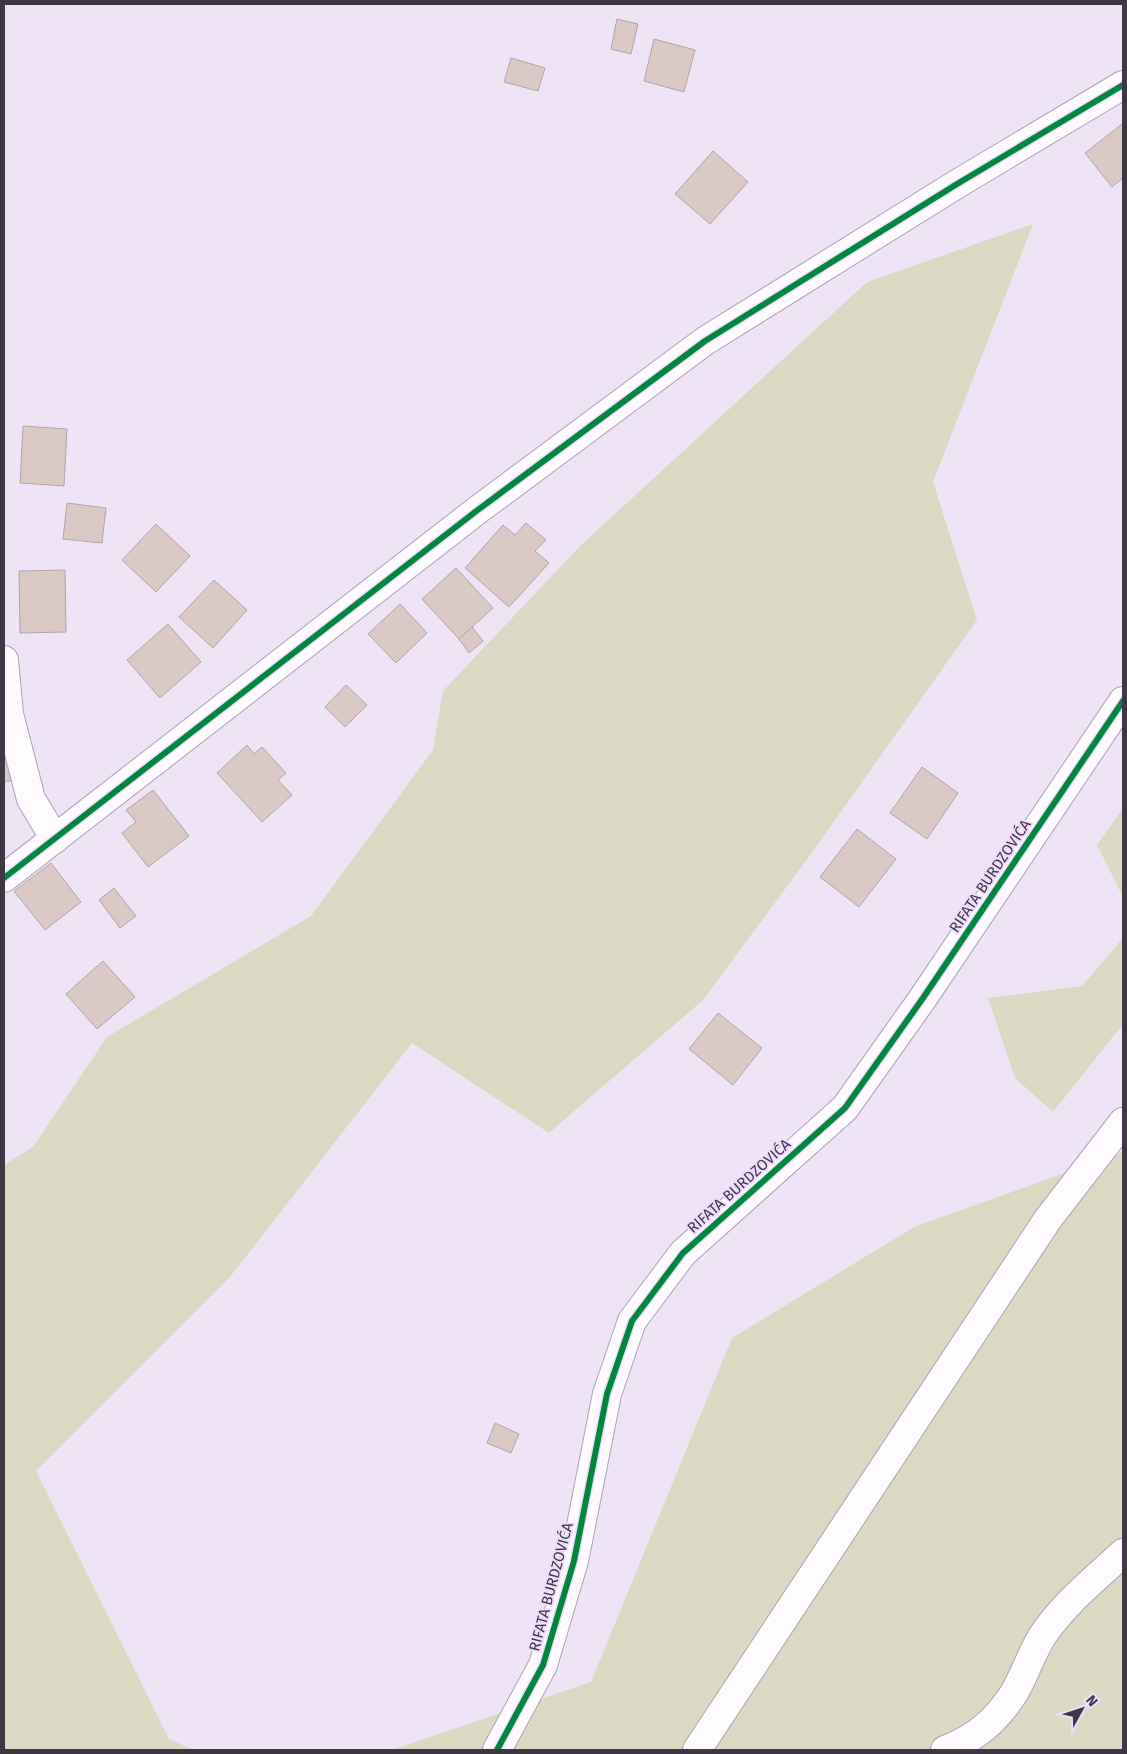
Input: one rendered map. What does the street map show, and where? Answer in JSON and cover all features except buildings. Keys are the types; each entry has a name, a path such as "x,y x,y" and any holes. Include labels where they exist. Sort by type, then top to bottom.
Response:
{"street":[{"path":"4,878 479,509 704,342 957,184 1123,85"},
{"path":"4,660 10,714 32,799 55,839"},
{"name":"RIFATA BURDZOVIĆA","path":"497,1750 543,1665 574,1562 607,1394 632,1321 683,1253 845,1108 923,998 1123,701"},
{"path":"696,1750 1048,1219 1123,1122"},
{"path":"945,1750 979,1733 997,1714 1014,1692 1044,1633 1065,1606 1123,1553"}],"green space":[{"path":"1033,224 933,482 977,620 811,854 703,1000 549,1133 412,1043 230,1277 36,1471 169,1739 194,1750 4,1750 4,1165 33,1147 107,1037 311,916 433,750 443,691 580,546 867,282"},
{"path":"1123,808 1123,897 1097,845"},
{"path":"1123,938 1123,1024 1053,1112 1015,1078 988,998 1082,986"},
{"path":"1123,1152 1123,1750 392,1750 591,1682 732,1338 914,1227"}],"cycle path":[{"path":"4,878 479,509 705,341 957,184 1123,85"},
{"path":"497,1750 543,1665 574,1561 607,1394 632,1321 683,1253 845,1108 923,998 1123,701"}]}
